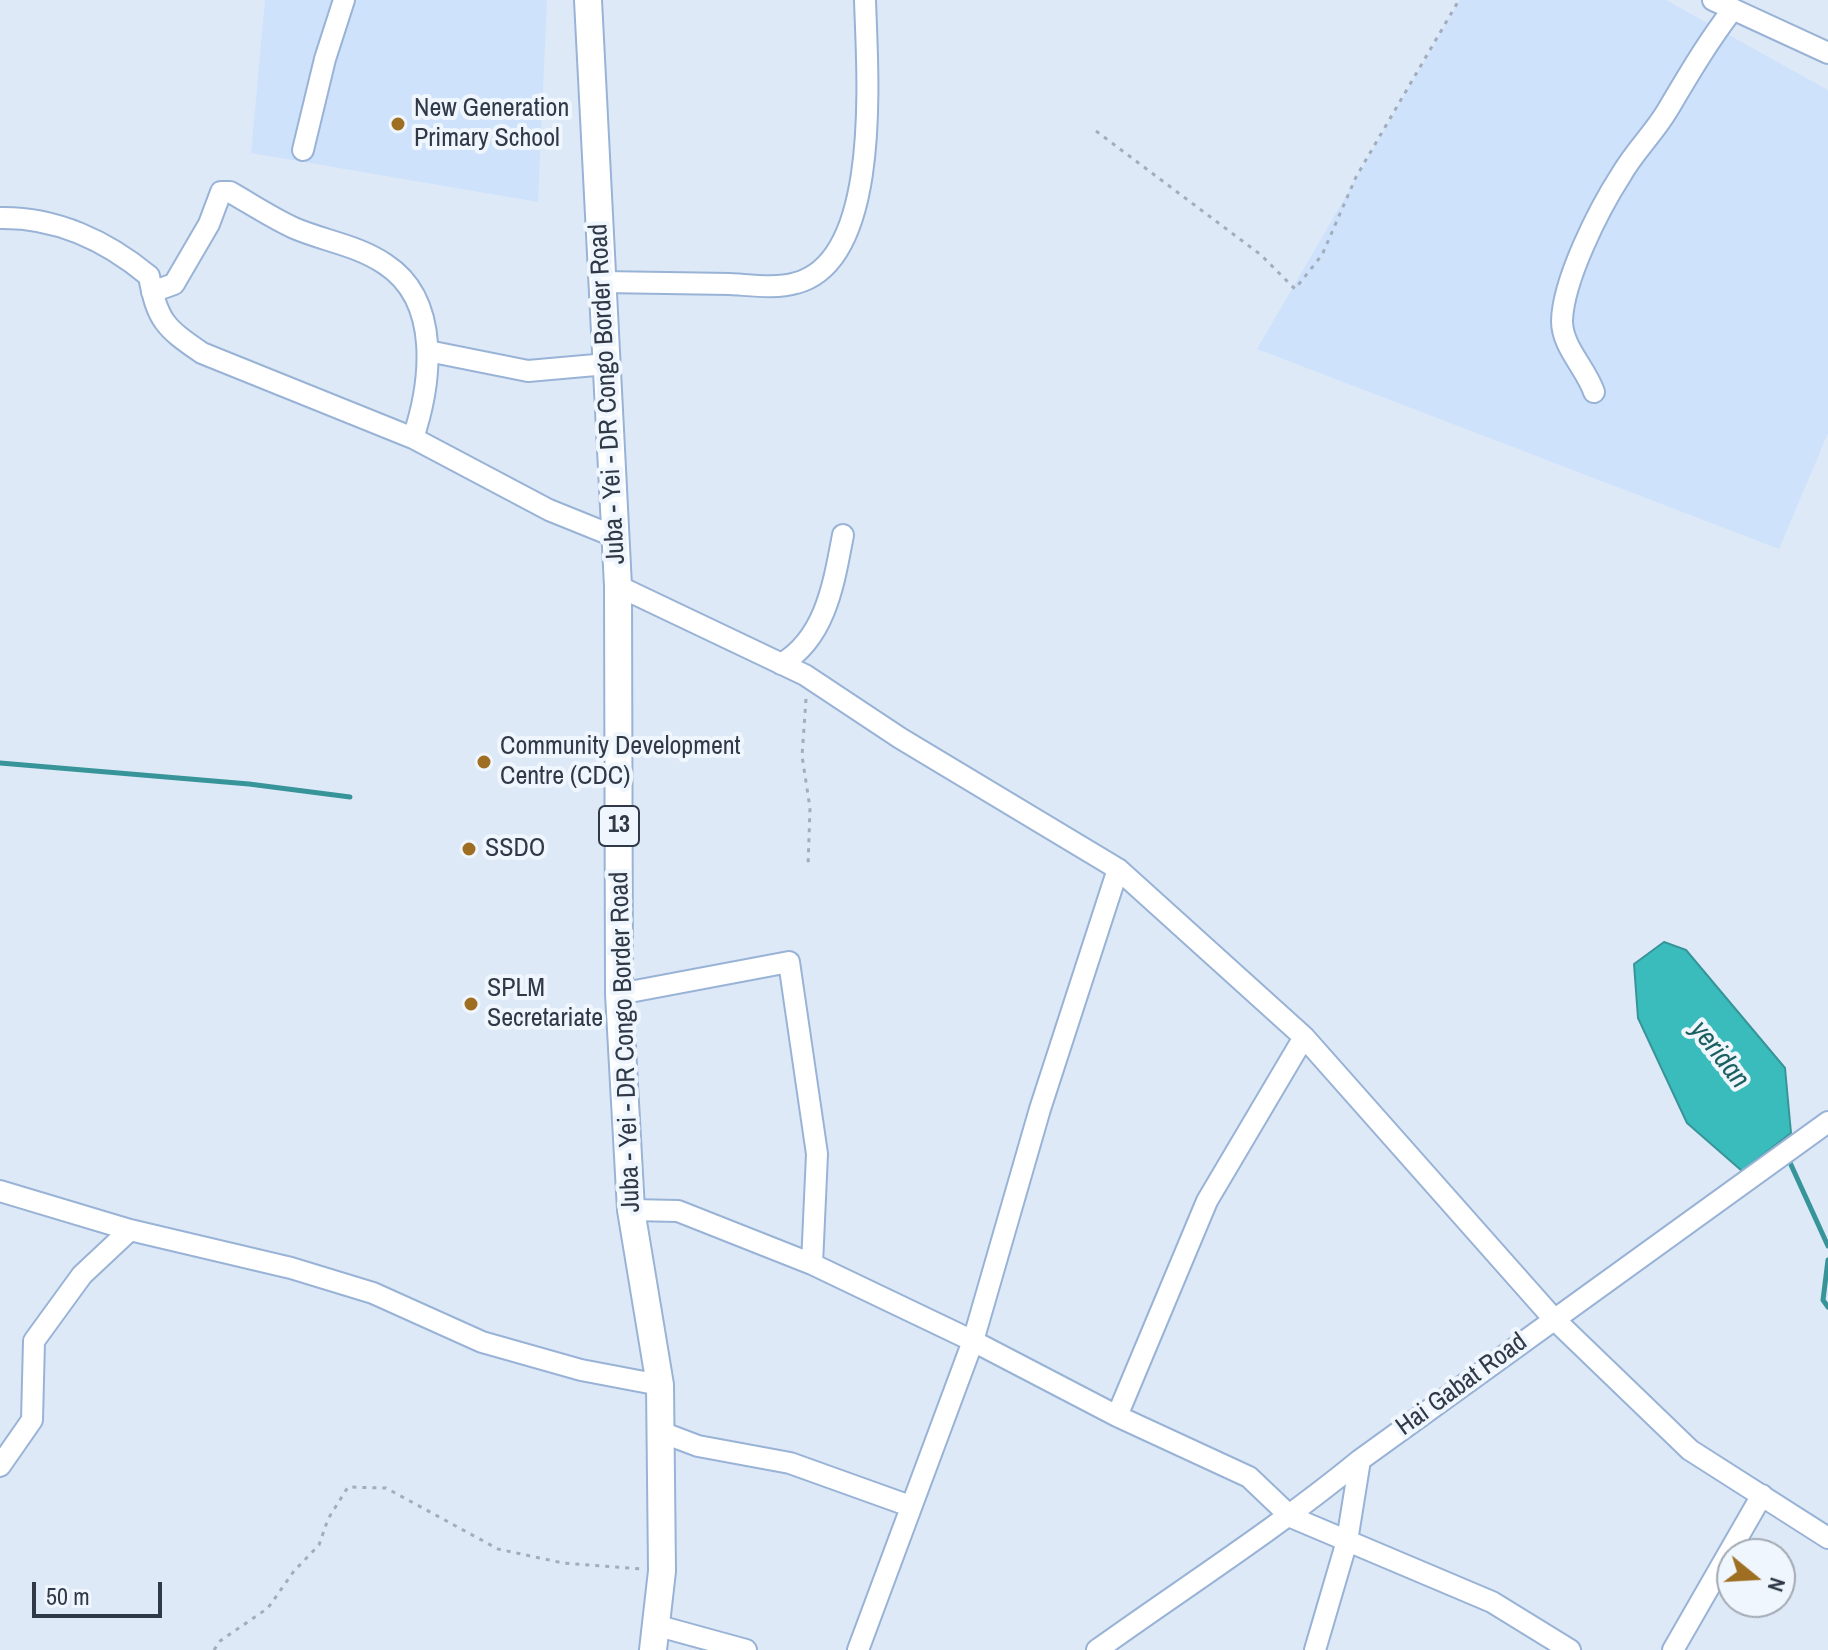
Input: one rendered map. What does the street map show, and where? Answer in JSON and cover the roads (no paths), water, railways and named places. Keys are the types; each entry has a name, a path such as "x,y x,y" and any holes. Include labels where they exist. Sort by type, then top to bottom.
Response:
{"main road":[{"name":"Juba - Yei - DR Congo Border Road","path":"588,0 618,586 619,994 631,1210 660,1385 662,1571 654,1638"}],"street":[{"path":"303,150 325,59 344,0"},
{"path":"602,282 793,284 823,270 846,235 857,202 865,99 865,0"},
{"path":"1713,0 1828,53"},
{"path":"1594,392 1587,372 1570,349 1562,322 1568,288 1621,175 1666,113 1694,60 1733,9"},
{"path":"152,292 174,284 209,224 221,192 230,192 295,229 325,237 386,264 404,281 416,301 428,351 429,381 413,438"},
{"path":"0,218 37,218 117,250 149,276 155,309 176,336 202,353 413,438 549,510 616,537"},
{"path":"428,351 528,371 607,364"},
{"path":"781,664 797,655 818,625 828,601 843,535"},
{"path":"618,586 805,675 900,738 1118,869 1304,1037 1553,1318 1690,1450 1828,1538"},
{"path":"858,1650 973,1341 1040,1109 1118,869"},
{"path":"619,994 789,962 817,1154 812,1264"},
{"path":"1117,1416 1207,1201 1304,1037"},
{"name":"Hai Gabat Road","path":"1097,1650 1291,1517 1360,1460 1553,1318 1828,1122"},
{"path":"0,1191 130,1230 291,1268 373,1293 482,1342 581,1370 660,1385"},
{"path":"631,1210 678,1211 812,1264 973,1341 1117,1416 1249,1477 1291,1517 1492,1602 1570,1650"},
{"path":"0,1466 32,1420 34,1341 82,1275 130,1230"},
{"path":"661,1432 698,1446 790,1463 910,1506"},
{"path":"1315,1650 1347,1541 1360,1460"},
{"path":"1673,1650 1762,1495"},
{"path":"654,1638 746,1650"}],"water":[{"name":"yeridan","path":"1664,942 1686,950 1785,1068 1791,1133 1742,1171 1687,1123 1638,1018 1634,964"}],"waterway":[{"path":"0,763 249,784 350,797"},
{"path":"1787,1156 1828,1246"},
{"path":"1828,1260 1823,1300 1828,1307"}],"place":[{"name":"New Generation Primary School","path":"398,124"},
{"name":"Community Development Centre (CDC)","path":"484,762"},
{"name":"SSDO","path":"469,849"},
{"name":"SPLM Secretariate","path":"471,1004"}]}
